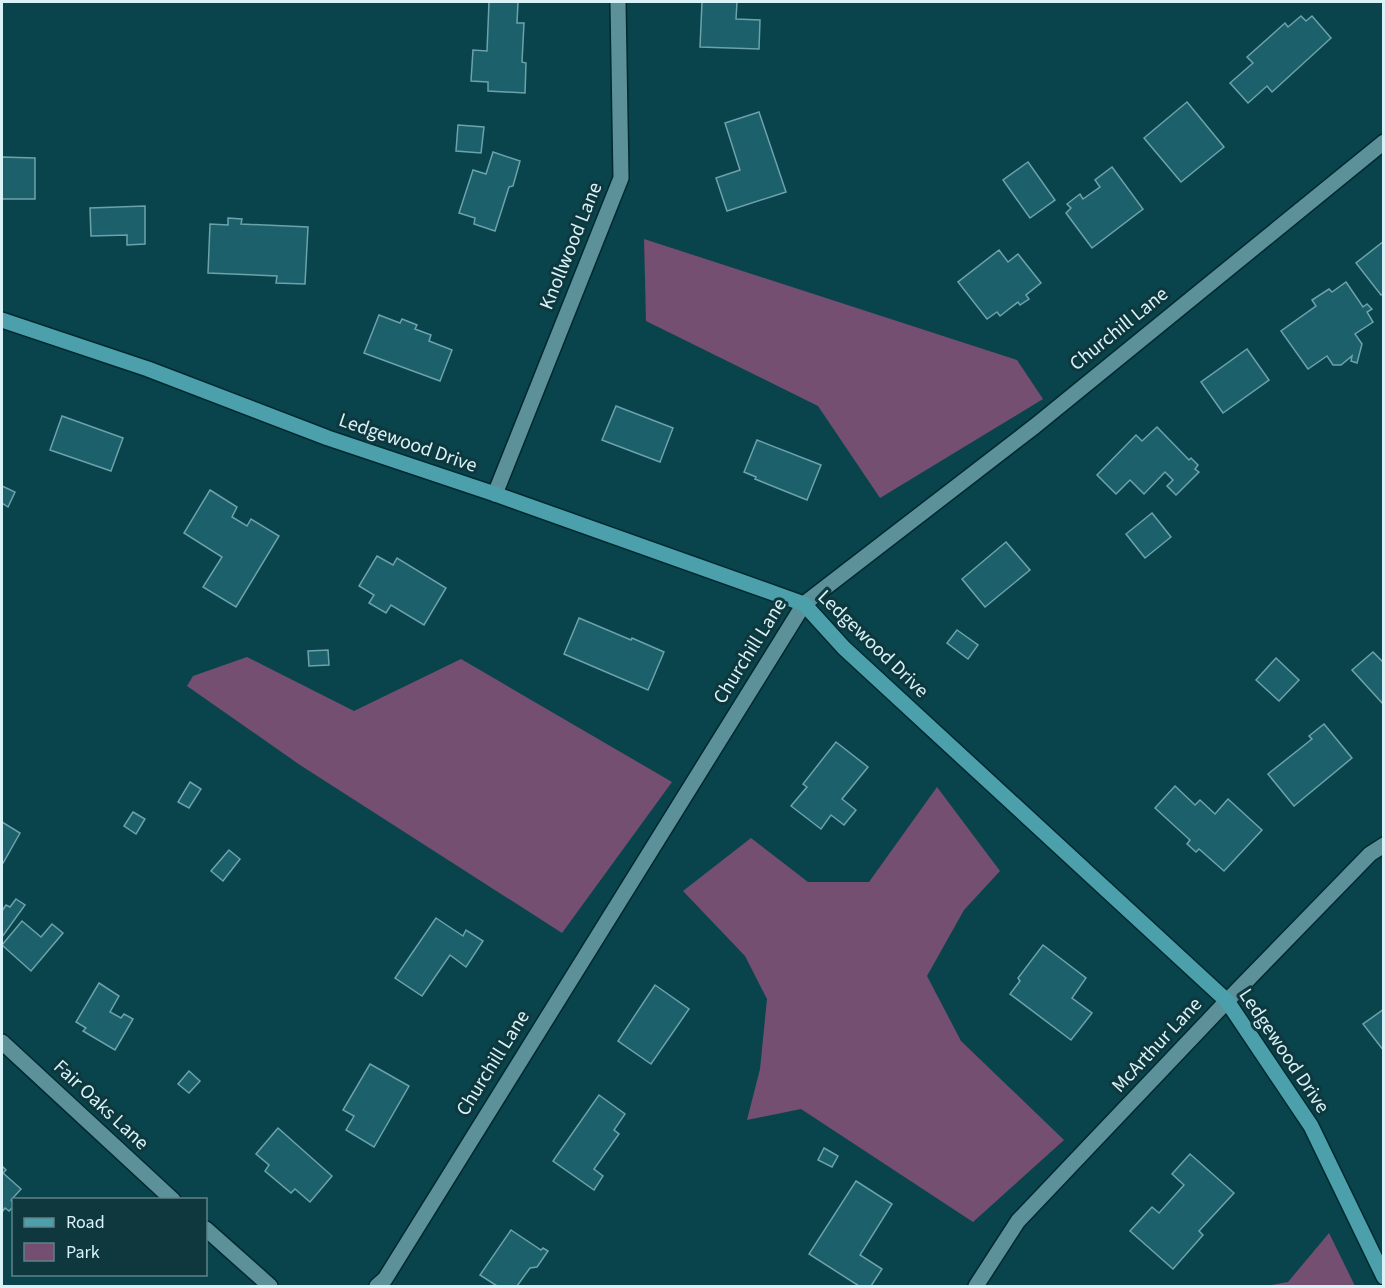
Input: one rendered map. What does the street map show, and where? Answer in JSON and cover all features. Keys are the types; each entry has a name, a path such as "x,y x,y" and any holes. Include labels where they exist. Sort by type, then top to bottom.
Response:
{"street":[{"name":"Knollwood Lane","path":"495,494 621,178 618,2"},
{"name":"Churchill Lane","path":"377,1287 385,1279 804,604 1035,426 1383,142"},
{"name":"Ledgewood Drive","path":"2,320 148,369 328,438 495,494 804,604 844,648 1227,1000 1311,1126 1383,1277"},
{"name":"McArthur Lane","path":"976,1287 1018,1221 1227,1000 1370,854 1383,845"},
{"name":"Fair Oaks Lane","path":"2,1042 171,1198"},
{"path":"207,1230 270,1287"}],"green space":[{"path":"644,239 1017,360 1043,399 880,498 818,406 646,321"},
{"path":"247,657 354,711 461,659 672,782 562,933 300,765 187,686 193,676"},
{"path":"937,787 1000,871 964,910 927,976 961,1041 1064,1140 973,1222 801,1109 747,1120 760,1069 767,999 745,956 683,891 751,838 808,882 869,882"},
{"path":"1329,1233 1355,1286 1265,1286 1288,1282"}],"building":[{"path":"489,2 518,2 517,23 524,23 522,62 526,63 525,93 488,91 488,82 471,81 473,50 487,51"},
{"path":"702,2 737,2 736,19 760,20 759,49 700,47"},
{"path":"1301,16 1306,21 1312,16 1331,38 1272,92 1267,86 1248,103 1230,83 1253,63 1247,57 1285,23 1288,27"},
{"path":"1187,102 1224,147 1181,182 1144,138"},
{"path":"759,112 786,192 727,211 716,178 740,170 725,123"},
{"path":"458,125 484,127 481,153 456,151"},
{"path":"493,152 520,161 513,186 509,187 495,231 474,224 475,218 459,213 473,170 486,174"},
{"path":"2,157 35,158 35,199 2,199"},
{"path":"1028,162 1055,200 1030,218 1003,180"},
{"path":"1112,167 1143,209 1092,248 1066,213 1071,208 1067,204 1080,194 1083,199 1100,187 1095,180"},
{"path":"145,206 145,244 127,245 127,235 91,236 90,208"},
{"path":"228,218 242,219 241,224 308,227 305,284 276,283 277,276 208,273 210,224 228,225"},
{"path":"1384,241 1384,293 1381,295 1356,263"},
{"path":"999,250 1008,262 1018,254 1041,283 1026,295 1029,299 1020,305 1018,302 1000,316 997,312 987,319 958,282"},
{"path":"1346,282 1363,307 1367,304 1372,309 1367,312 1373,322 1355,334 1362,344 1357,363 1351,361 1352,356 1341,365 1333,365 1327,356 1308,369 1281,331 1316,306 1312,300 1329,289 1332,292"},
{"path":"379,315 400,323 402,319 417,325 415,329 431,335 429,341 452,350 440,381 364,353"},
{"path":"1247,349 1269,380 1223,413 1201,382"},
{"path":"616,406 673,428 660,462 602,440"},
{"path":"62,416 123,438 111,471 50,450"},
{"path":"1157,427 1189,460 1191,458 1198,465 1195,469 1199,472 1176,495 1167,486 1173,480 1165,472 1144,494 1130,480 1116,494 1097,475 1136,435 1142,441"},
{"path":"757,440 821,465 807,500 755,479 756,477 744,472"},
{"path":"2,486 15,492 8,507 2,503"},
{"path":"210,490 237,507 232,517 247,526 251,519 279,536 236,607 203,587 222,557 184,533"},
{"path":"1152,513 1171,537 1145,558 1126,534"},
{"path":"1006,542 1030,570 985,607 962,579"},
{"path":"377,556 393,565 397,558 446,588 424,625 391,605 386,613 369,603 374,595 359,586"},
{"path":"579,618 664,652 648,690 564,654"},
{"path":"957,630 978,645 968,659 947,643"},
{"path":"328,650 329,665 309,666 308,651"},
{"path":"1373,652 1384,663 1384,705 1352,670"},
{"path":"1276,658 1299,680 1279,701 1256,680"},
{"path":"1324,724 1352,758 1294,806 1268,774 1312,739 1309,736"},
{"path":"836,742 868,767 842,799 856,810 844,825 831,815 821,829 791,806 807,787 803,784"},
{"path":"190,782 201,789 189,808 178,802"},
{"path":"1175,786 1195,805 1200,800 1215,814 1228,799 1262,830 1224,871 1199,849 1196,852 1187,844 1190,840 1155,808"},
{"path":"133,812 145,819 136,834 124,826"},
{"path":"2,822 20,833 2,865"},
{"path":"229,850 240,859 223,881 211,871"},
{"path":"16,899 25,905 2,937 2,911 6,905 10,907"},
{"path":"436,918 463,936 466,930 483,941 466,967 450,955 422,996 395,978"},
{"path":"22,921 41,937 52,924 63,933 31,971 2,945"},
{"path":"1043,945 1086,978 1072,998 1092,1013 1071,1040 1010,994 1020,981 1018,978"},
{"path":"99,983 119,996 110,1012 121,1018 124,1014 133,1019 115,1050 83,1031 86,1028 76,1022"},
{"path":"655,985 689,1009 651,1064 618,1041"},
{"path":"1384,1009 1384,1051 1363,1024"},
{"path":"370,1064 409,1086 374,1147 346,1130 354,1116 343,1110"},
{"path":"189,1071 200,1081 189,1093 178,1084"},
{"path":"599,1095 625,1114 614,1130 619,1134 594,1169 603,1176 594,1190 553,1161"},
{"path":"278,1128 332,1176 310,1202 295,1189 291,1193 265,1171 269,1165 256,1154"},
{"path":"824,1148 838,1156 832,1167 818,1160"},
{"path":"1190,1154 1234,1193 1199,1231 1203,1235 1173,1269 1130,1231 1152,1207 1159,1213 1184,1185 1172,1174"},
{"path":"2,1166 6,1170 3,1173 21,1189 11,1200 12,1208 9,1211 5,1208 2,1212"},
{"path":"856,1181 892,1204 860,1255 882,1269 871,1286 859,1286 809,1254"},
{"path":"511,1230 541,1250 543,1248 548,1251 537,1267 530,1268 517,1286 497,1286 480,1275"}]}
